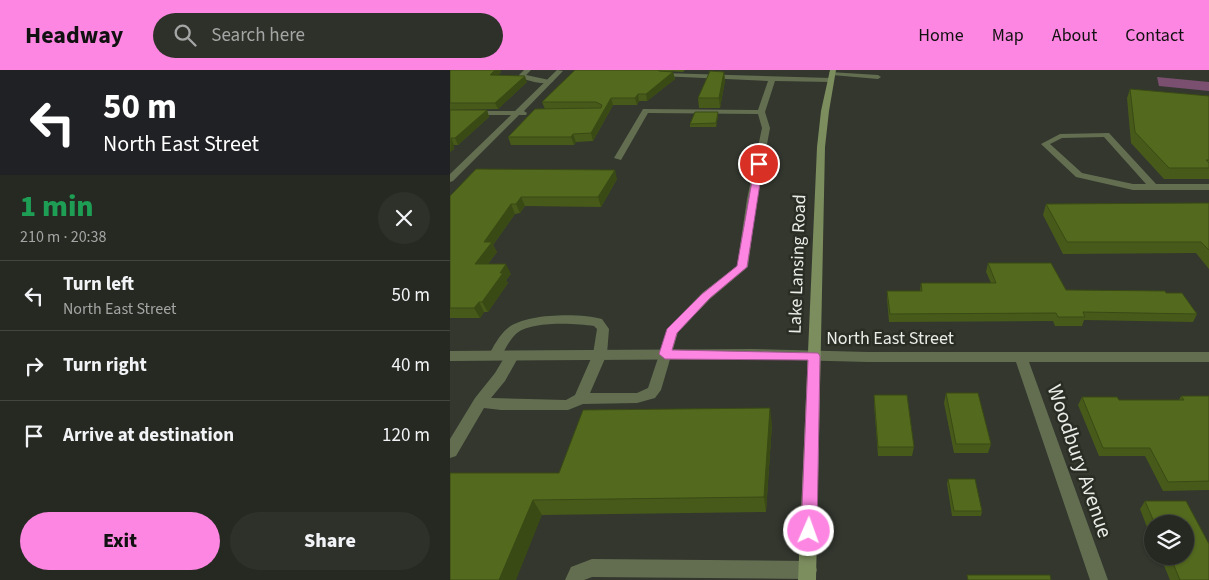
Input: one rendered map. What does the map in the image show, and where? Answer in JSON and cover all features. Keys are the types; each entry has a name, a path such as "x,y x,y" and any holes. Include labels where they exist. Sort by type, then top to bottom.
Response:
{"main road":[{"name":"Lake Lansing Road","path":"807,575 821,147 824,111 832,74"}],"street":[{"path":"528,70 521,76 524,78 550,80"},
{"path":"450,179 560,71"},
{"path":"662,75 733,76 772,80 832,74 878,76"},
{"path":"480,402 502,405 568,405 581,400 637,398 650,394 654,390 672,331 706,296 742,267 752,200 766,128 762,112 772,80"},
{"path":"618,158 646,111 762,112"},
{"path":"450,113 531,113"},
{"path":"1154,187 1106,135 1060,136 1045,144 1080,175 1133,187 1154,187 1209,187"},
{"path":"494,356 506,338 517,327 527,323 583,320 598,322 603,329 600,354 581,400"},
{"name":"North East Street","path":"450,356 665,354 1209,357"},
{"path":"450,452 480,402 500,377 512,356"},
{"name":"Woodbury Avenue","path":"1021,356 1099,580"},
{"path":"574,580 578,573 592,568 807,575"}],"shaded area":[{"path":"1157,77 1209,82 1209,91 1159,86"}],"building":[{"path":"450,70 495,70 490,75 525,76 495,103 450,103"},
{"path":"575,70 658,70 673,72 646,94 638,94 635,98 611,98 591,133 573,134 571,137 508,137 535,109 601,108 602,105 596,102 542,102"},
{"path":"710,71 724,72 719,98 698,98"},
{"path":"1130,89 1209,96 1209,160 1206,160 1209,163 1209,168 1169,168 1135,132"},
{"path":"450,110 487,110 455,138 451,138 450,143"},
{"path":"695,112 718,112 716,123 690,124"},
{"path":"476,169 615,170 598,197 521,197 516,204 511,204 484,242 492,242 475,264 506,264 500,273 503,273 482,302 479,302 474,308 450,308 450,196"},
{"path":"1209,203 1209,250 1201,242 1067,242 1046,204"},
{"path":"988,263 1051,263 1066,290 1165,291 1166,293 1182,293 1197,314 1083,312 1085,317 1058,317 1056,313 890,314 887,291 922,291 921,283 996,283"},
{"path":"946,393 978,393 991,444 956,444"},
{"path":"874,395 907,395 914,447 878,447"},
{"path":"1181,396 1209,396 1209,481 1168,482 1150,448 1103,448 1082,397 1117,397 1119,400 1184,400"},
{"path":"770,408 764,497 533,500 499,580 450,580 450,473 559,473 583,410"},
{"path":"948,479 975,479 982,511 954,511"},
{"path":"1145,501 1186,501 1193,515 1151,515"},
{"path":"1194,516 1209,544 1209,580 1180,580 1174,565 1194,565"},
{"path":"967,575 1050,575 1051,580 968,580"}],"route":[{"path":"759,164 742,267 706,296 672,331 665,354 814,356 809,531"}]}
